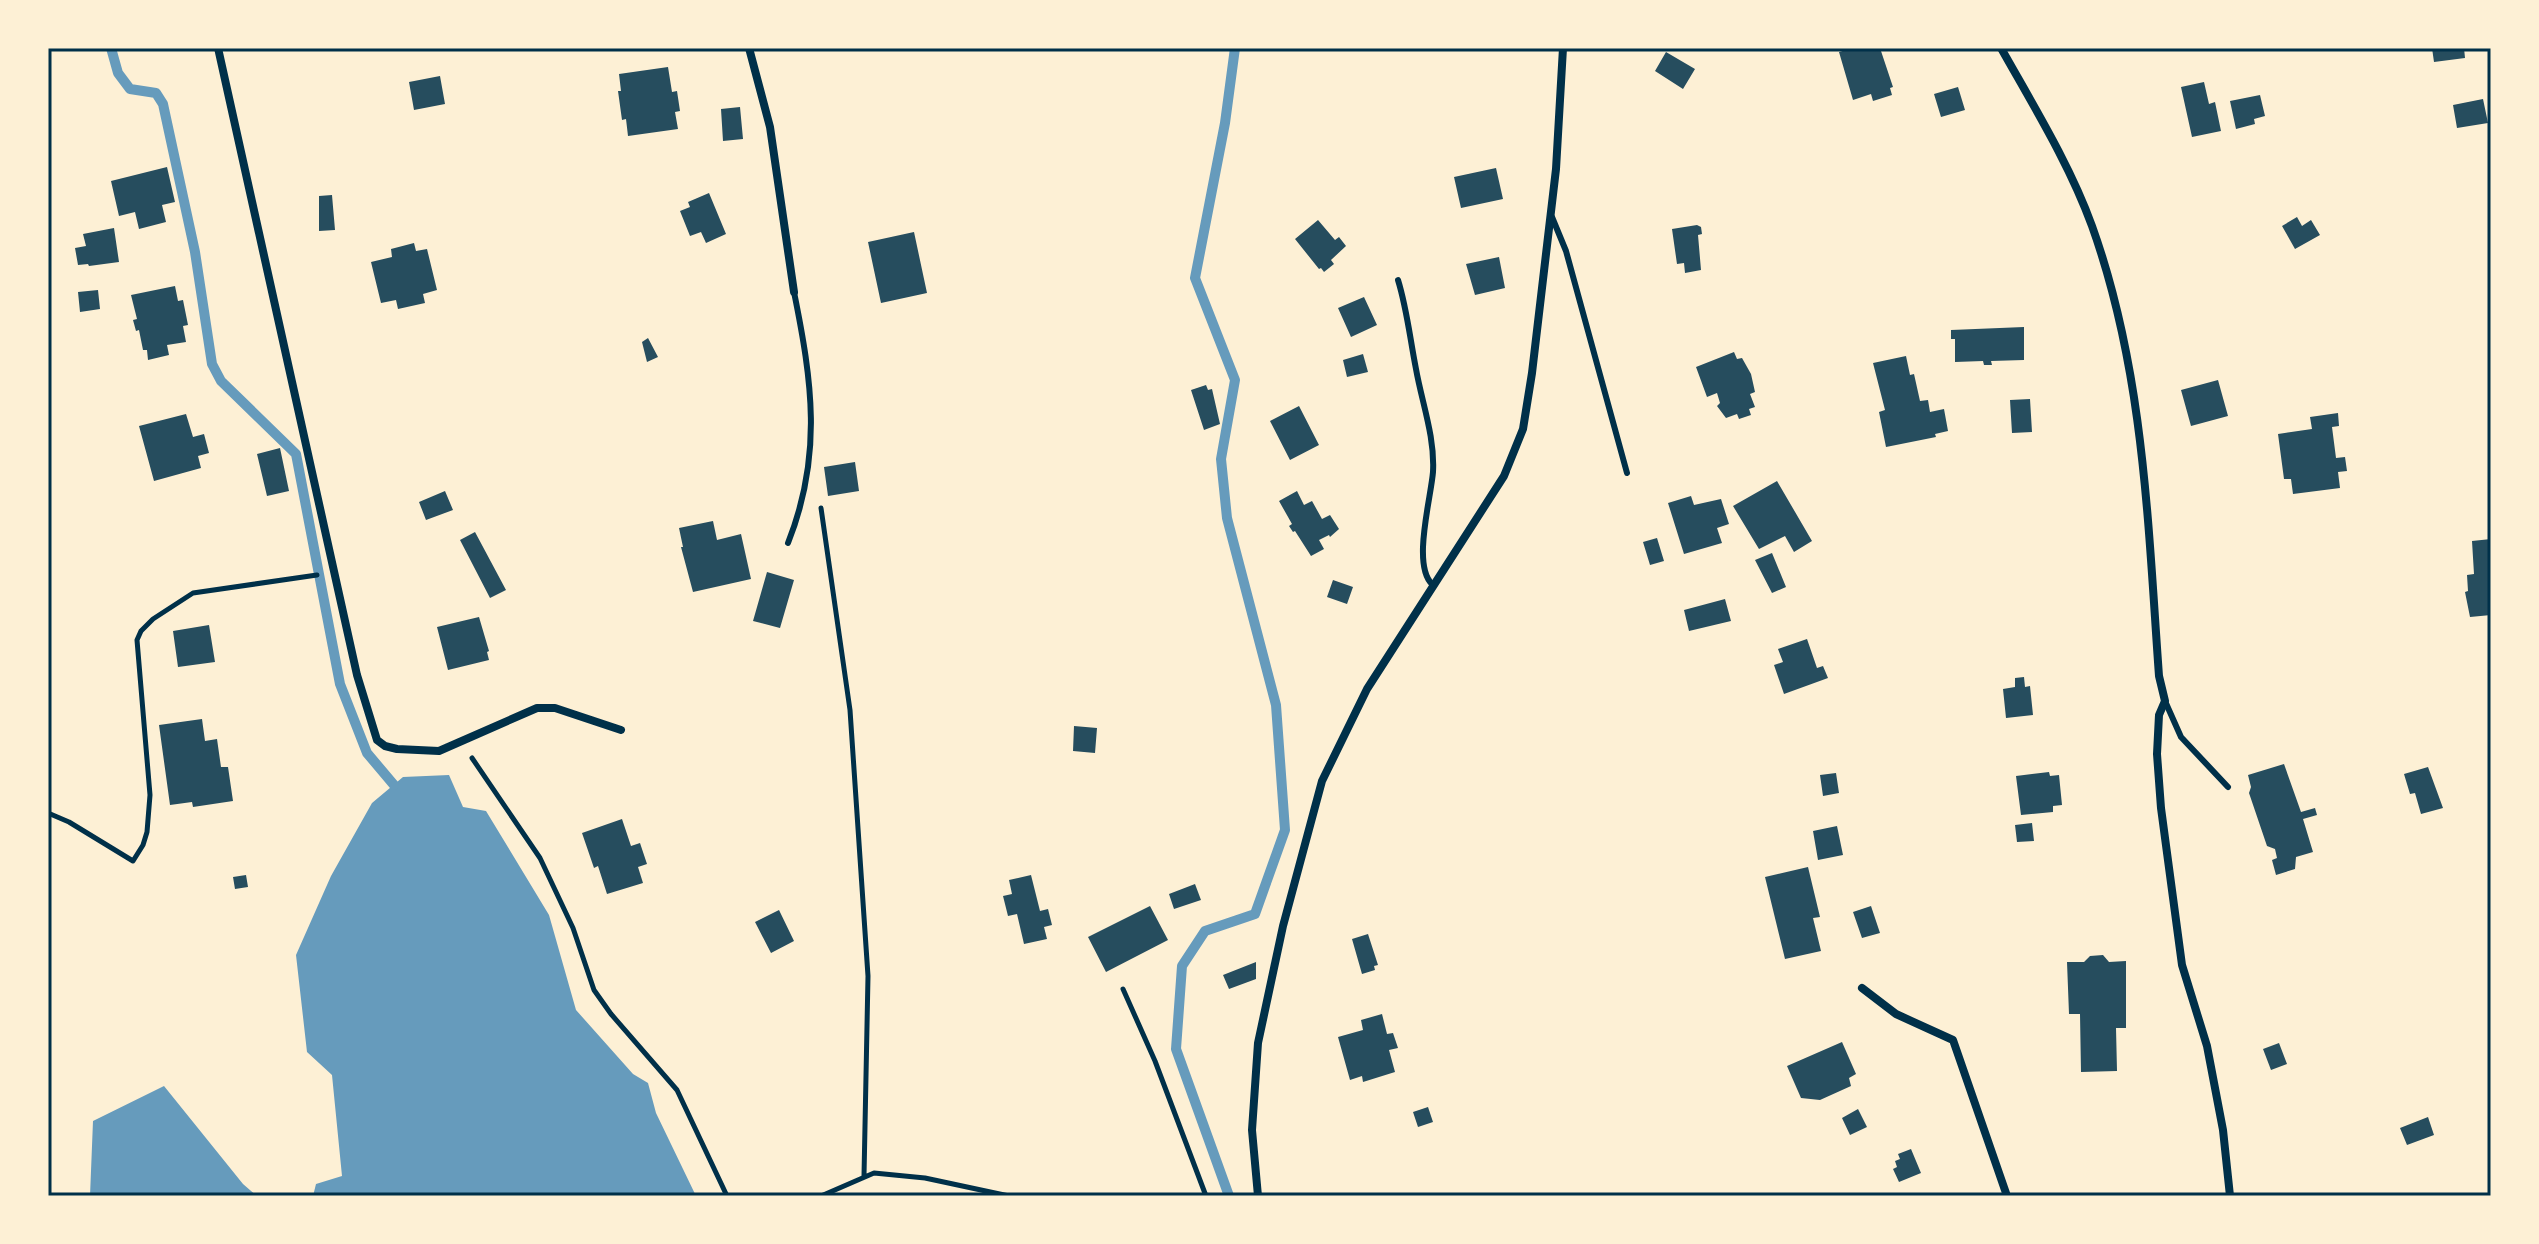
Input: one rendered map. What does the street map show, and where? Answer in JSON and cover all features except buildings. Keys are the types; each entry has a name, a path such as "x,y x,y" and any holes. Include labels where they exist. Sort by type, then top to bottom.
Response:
{"street":[{"path":"218,48 357,675 377,740 385,746 439,751 537,708 555,708 621,730"},
{"path":"749,48 770,127 794,292"},
{"path":"1258,1196 1252,1130 1258,1043 1283,926 1322,781 1367,689 1504,476 1523,429 1551,213 1563,48"},
{"path":"2001,48 2047,130 2092,225 2118,316 2136,401 2159,676 2165,701 2159,715 2157,754 2161,808 2182,965 2207,1046 2223,1130 2230,1196"},
{"path":"1862,988 1896,1014 1953,1040 2007,1196"}],"lane":[{"path":"1551,213 1566,251 1627,473"},
{"path":"1398,280 1433,443 1433,471 1423,550 1424,570 1432,584"},
{"path":"788,543 804,493 811,444 809,374 794,292"},
{"path":"2165,701 2181,737 2228,787"}],"path":[{"path":"821,507 850,710 868,976 864,1176"},
{"path":"48,813 69,822 133,861 147,832 150,795 137,640 141,631 153,619 193,593 313,576"},
{"path":"460,741 540,858 573,928 594,990 677,1090 727,1196"},
{"path":"1123,989 1155,1061 1206,1196"},
{"path":"821,1196 874,1173 925,1178 1009,1196"}],"water":[{"path":"449,775 463,807 486,811 549,915 576,1010 633,1074 648,1083 656,1113 696,1196 313,1196 316,1184 342,1176 332,1075 307,1052 296,955 331,876 372,803 403,777"},
{"path":"164,1086 243,1184 257,1196 90,1196 93,1121"}],"waterway":[{"path":"111,48 118,73 130,89 156,93 163,104 195,252 212,364 221,381 296,454 340,684 367,753 394,785"},
{"path":"1229,1196 1176,1049 1182,966 1205,931 1255,914 1285,830 1276,705 1227,518 1221,459 1235,380 1195,278 1225,123 1235,48"}]}
